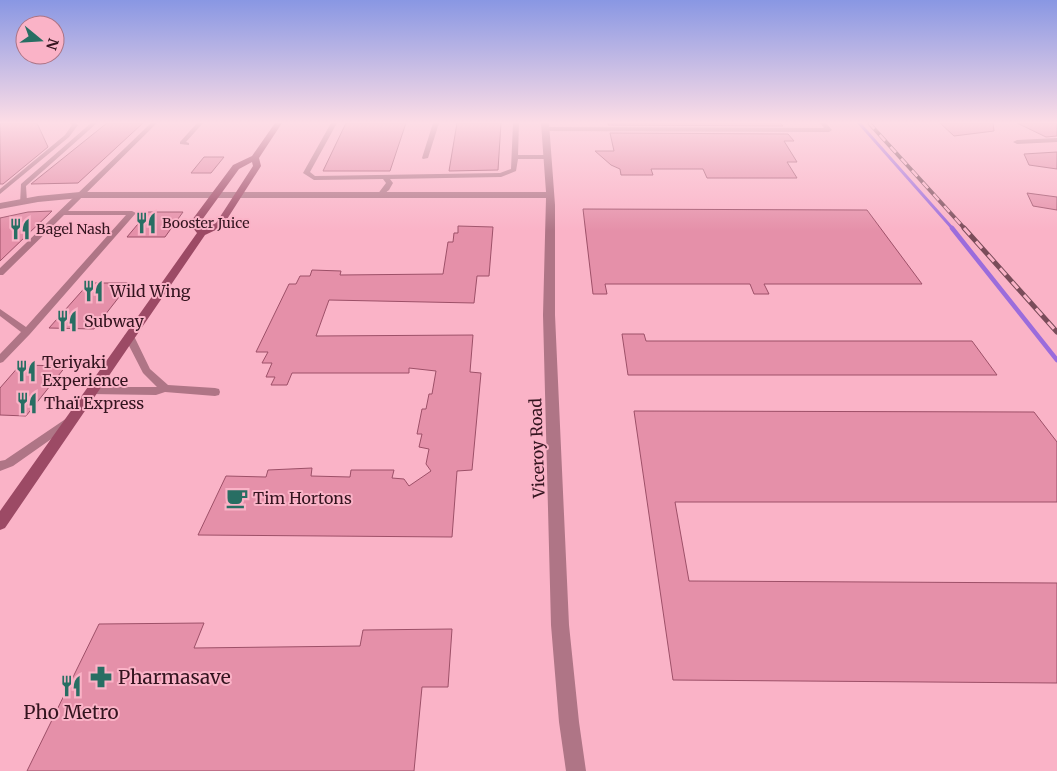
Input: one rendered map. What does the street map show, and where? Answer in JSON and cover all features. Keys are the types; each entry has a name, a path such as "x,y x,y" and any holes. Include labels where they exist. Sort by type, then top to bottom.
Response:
{"main road":[{"path":"202,233 198,228 197,220 236,166 253,159"},
{"path":"0,523 4,507 76,415 202,233 219,225 256,166 255,159"}],"street":[{"name":"Viceroy Road","path":"547,159 550,195 549,315 560,625 569,722 576,771"},
{"path":"0,206 80,195 550,195"}],"lane":[{"path":"0,192 40,159"},
{"path":"23,202 23,184 52,159"},
{"path":"0,273 117,159"},
{"path":"314,159 306,174 314,178 502,175 514,170 515,159"},
{"path":"380,194 387,189 390,183 387,178"},
{"path":"0,360 132,213 62,213"},
{"path":"0,312 27,332"},
{"path":"129,336 146,371 165,388"},
{"path":"93,391 156,391 165,388 214,392"},
{"path":"0,466 9,463 76,415"}],"building":[{"path":"0,159 33,159 3,184 0,184"},
{"path":"62,159 104,159 78,183 31,184"},
{"path":"202,159 222,159 211,173 191,173"},
{"path":"329,159 394,159 390,171 323,171"},
{"path":"451,159 499,159 498,170 449,171"},
{"path":"604,159 795,159 797,162 787,162 797,178 707,178 703,169 651,169 653,175 621,175 620,169"},
{"path":"1026,159 1057,159 1057,169 1029,165"},
{"path":"1027,193 1057,197 1057,210 1033,206"},
{"path":"583,209 867,210 922,284 764,284 769,294 754,294 750,284 605,284 607,294 593,294"},
{"path":"52,211 0,261 0,218 28,212"},
{"path":"148,212 183,212 165,237 127,237"},
{"path":"458,226 493,227 489,276 477,276 474,303 329,300 316,336 473,335 470,372 481,373 472,470 457,471 452,537 198,535 226,476 266,477 268,470 312,468 311,476 350,477 351,470 394,470 392,478 404,479 409,486 431,471 426,464 429,449 419,447 422,434 417,434 422,409 426,409 429,394 432,394 436,371 409,368 409,373 292,373 287,385 271,385 275,377 266,377 272,363 262,363 268,352 256,352 289,284 296,284 300,276 310,276 312,270 341,271 340,275 443,274 448,242 453,242 454,233 458,233"},
{"path":"89,283 130,283 94,329 49,328"},
{"path":"622,334 644,334 646,341 972,341 997,375 628,375"},
{"path":"20,365 66,366 26,416 0,415 0,388"},
{"path":"634,411 1034,412 1057,442 1057,502 675,502 689,581 1057,583 1057,683 673,680"},
{"path":"204,623 194,648 360,646 363,630 452,629 448,687 422,687 414,771 27,771 99,624"}],"waterway":[{"path":"891,159 953,229"},
{"path":"952,228 1057,360"}],"railway":[{"path":"902,159 965,229"},
{"path":"964,228 1057,332"}],"place":[{"name":"Booster Juice","path":"146,223"},
{"name":"Bagel Nash","path":"20,229"},
{"name":"Wild Wing","path":"93,291"},
{"name":"Subway","path":"67,321"},
{"name":"Teriyaki Experience","path":"26,371"},
{"name":"Thaï Express","path":"27,403"},
{"name":"Tim Hortons","path":"237,498"},
{"name":"Pharmasave","path":"101,677"},
{"name":"Pho Metro","path":"71,686"}]}
